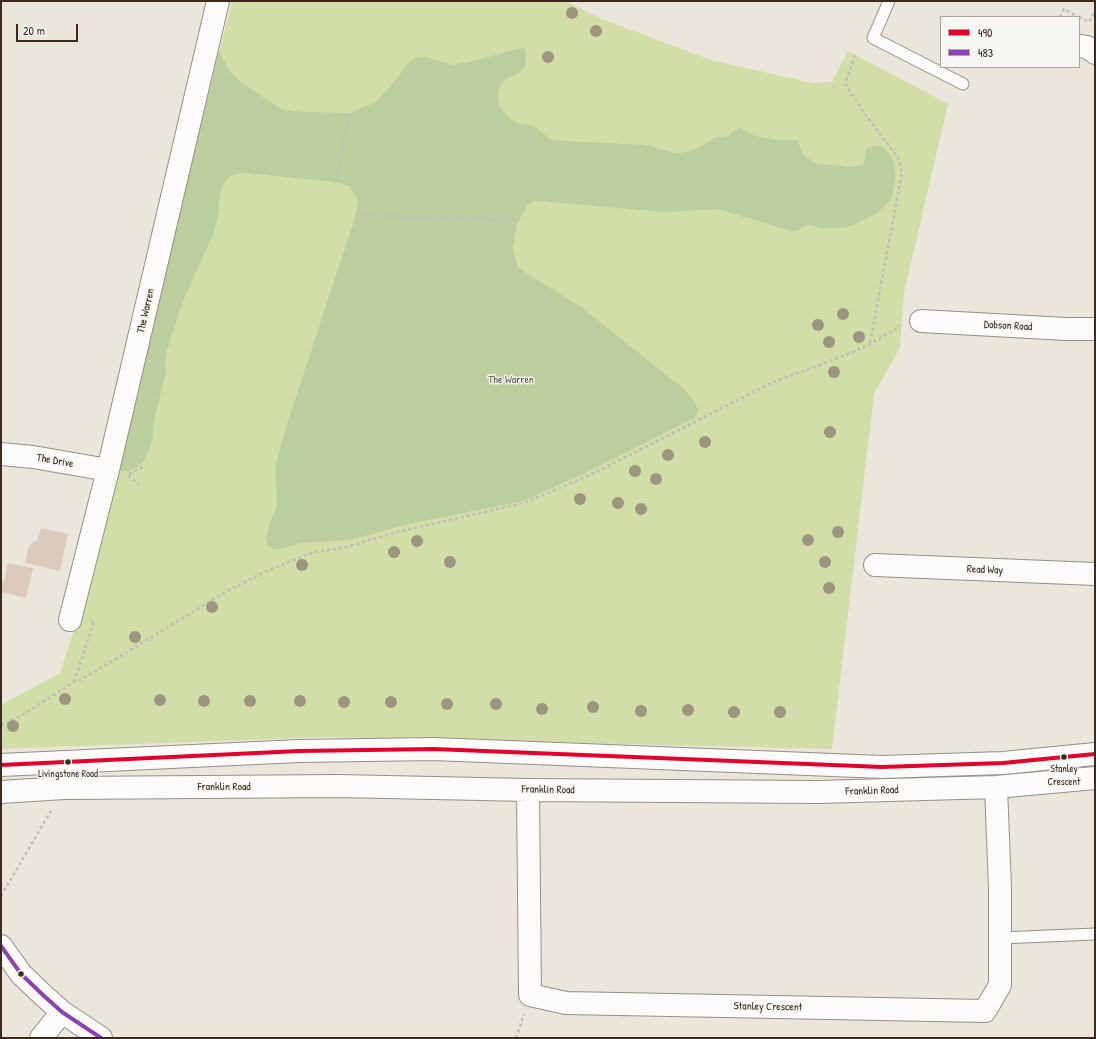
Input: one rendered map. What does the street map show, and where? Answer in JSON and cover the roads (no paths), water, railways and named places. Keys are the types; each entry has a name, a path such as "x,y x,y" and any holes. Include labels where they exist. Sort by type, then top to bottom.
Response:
{"street":[{"name":"The Warren","path":"70,618 118,473 218,1"},
{"name":"Dobson Road","path":"921,321 1066,329 1095,329"},
{"name":"The Drive","path":"1,454 33,457 118,473"},
{"name":"Read Way","path":"874,565 1095,574"},
{"path":"1,765 299,751 434,749 882,767 1003,763 1095,754"},
{"name":"Franklin Road","path":"1,792 64,788 338,786 528,790 818,792 996,787 1095,778"},
{"name":"Stanley Crescent","path":"528,790 530,995 566,1004 985,1011 1000,985 1000,888 996,787"},
{"path":"1,946 21,974 62,1012 101,1038"},
{"path":"41,1038 62,1012"}],"lane":[{"path":"889,1 873,38 963,84"},
{"path":"1000,938 1095,934"}],"place":[{"name":"Stanley Crescent","path":"1064,757"},
{"name":"Livingstone Road","path":"68,762"}]}
